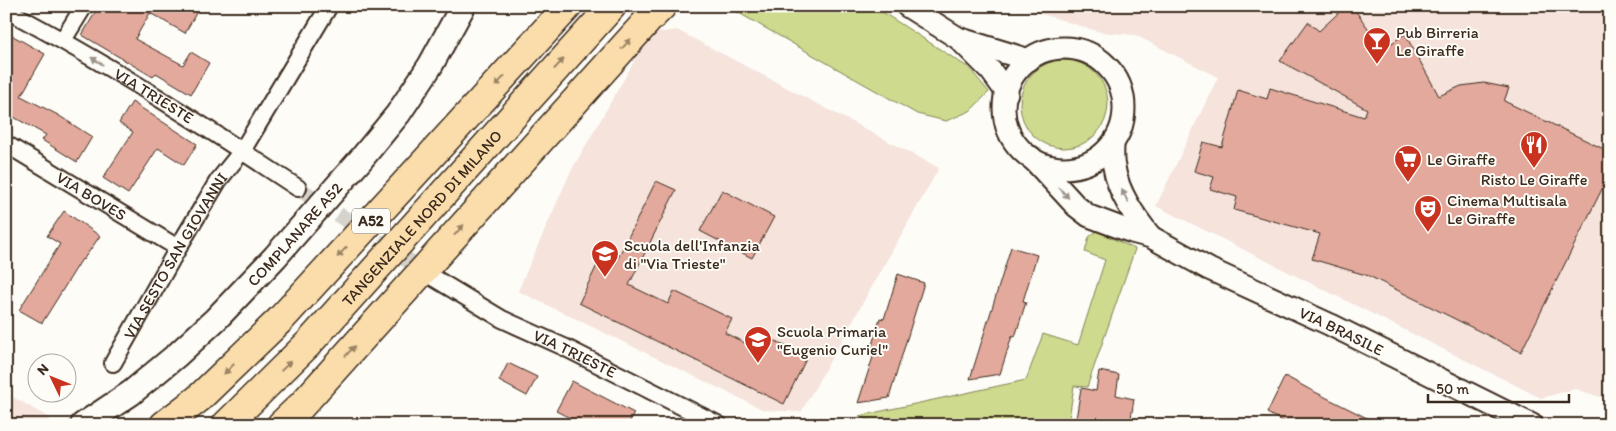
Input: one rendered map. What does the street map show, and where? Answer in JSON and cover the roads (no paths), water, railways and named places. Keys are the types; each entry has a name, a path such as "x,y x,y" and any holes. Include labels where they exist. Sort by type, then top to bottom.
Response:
{"highway":[{"path":"524,55 554,6"},
{"name":"TANGENZIALE NORD DI MILANO","path":"164,425 198,399 281,319 568,6"},
{"name":"TANGENZIALE NORD DI MILANO","path":"226,425 308,344 612,6"},
{"path":"281,425 301,406 662,6"}],"main road":[{"name":"COMPLANARE A52","path":"83,425 130,393 177,355 216,319 281,250 398,114 430,66 464,6"}],"street":[{"path":"63,40 84,6"},
{"name":"VIA SESTO SAN GIOVANNI","path":"113,364 218,181 242,151 329,6"},
{"path":"907,6 958,38 991,71 1007,93"},
{"name":"VIA TRIESTE","path":"6,10 63,40 298,188"},
{"path":"958,38 1029,60"},
{"path":"1072,49 1088,53 1104,63 1118,82 1123,99 1121,128 1113,143 1096,159 1073,167 1052,167 1031,158 1018,146 1007,124 1005,104 1007,93 1015,75 1029,60 1050,50 1072,49"},
{"name":"VIA BRASILE","path":"1113,143 1114,167 1120,187 1138,221 1151,237"},
{"name":"VIA BOVES","path":"6,144 178,248"},
{"name":"VIA BRASILE","path":"1031,158 1082,212 1123,229 1151,237 1209,268 1330,325 1532,425"},
{"name":"VIA TRIESTE","path":"434,278 502,319 718,425"}],"tunnel":[{"path":"298,188 430,275"}],"place":[{"name":"Pub Birreria Le Giraffe","path":"1377,65"},
{"name":"Risto Le Giraffe","path":"1534,169"},
{"name":"Le Giraffe","path":"1408,183"},
{"name":"Cinema Multisala Le Giraffe","path":"1428,233"},
{"name":"Scuola dell'Infanzia di \"Via Trieste\"","path":"605,278"},
{"name":"Scuola Primaria \"Eugenio Curiel\"","path":"758,364"}]}
